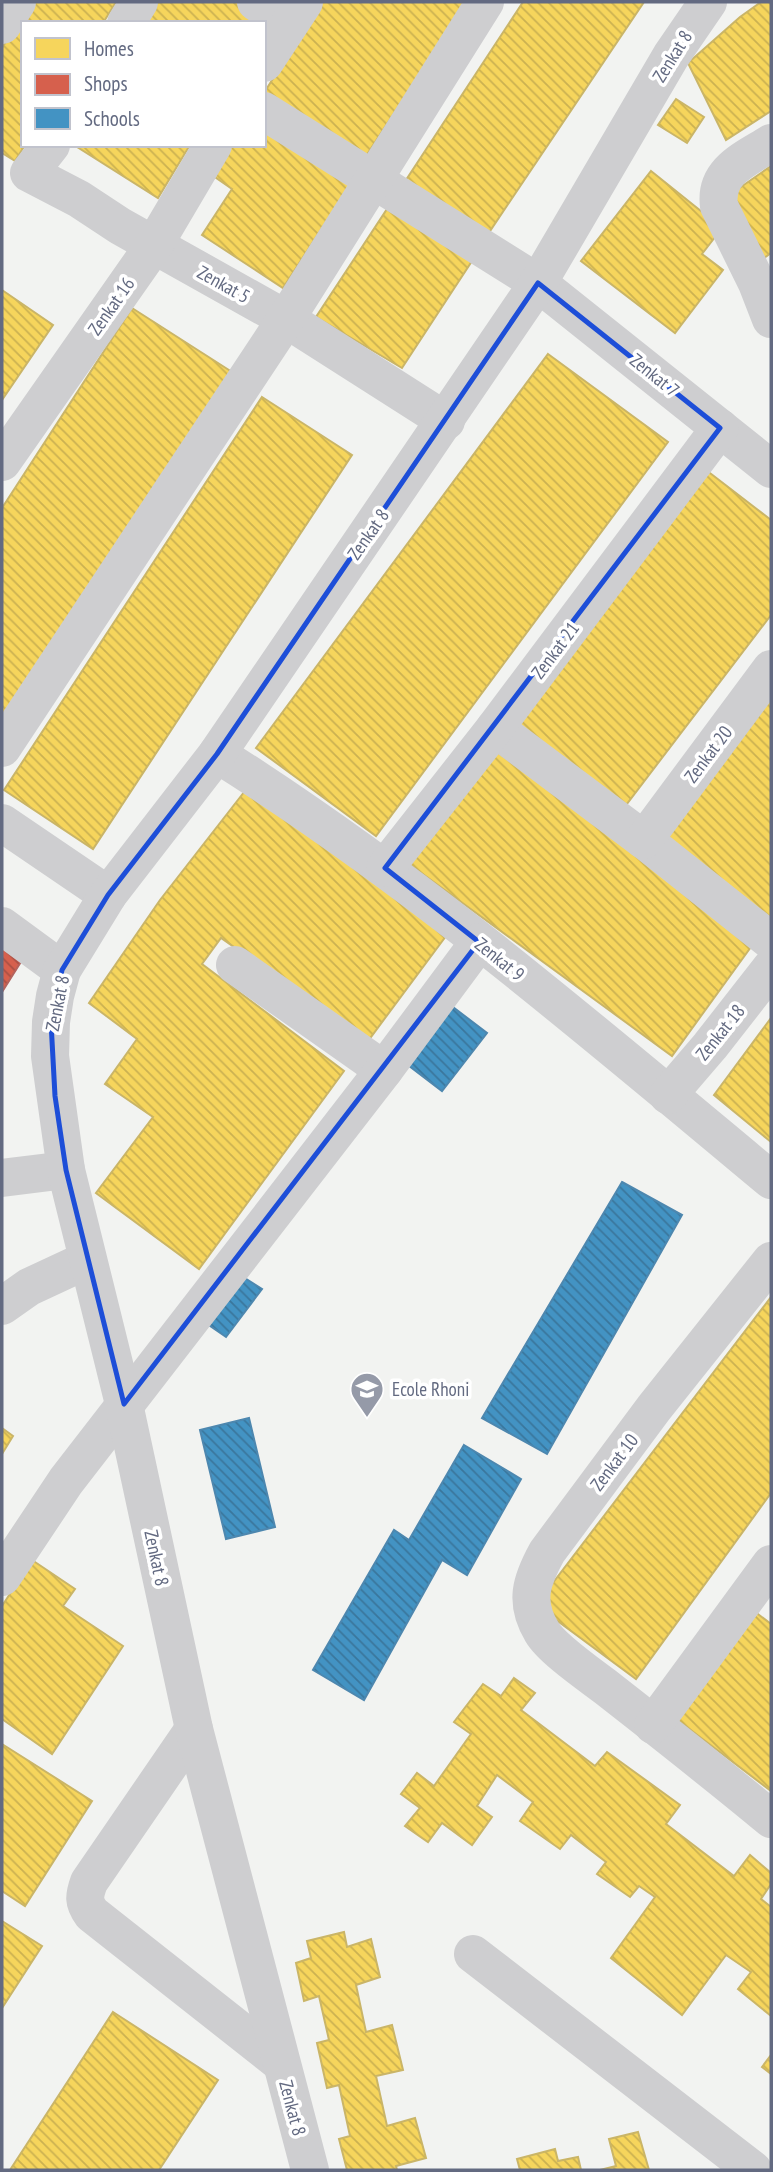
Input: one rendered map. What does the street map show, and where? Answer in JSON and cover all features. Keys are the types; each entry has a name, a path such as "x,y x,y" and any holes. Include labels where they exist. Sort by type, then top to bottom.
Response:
{"street":[{"path":"127,21 139,2"},
{"path":"257,2 297,13 266,60"},
{"path":"2,748 286,319 485,2"},
{"name":"Zenkat 8","path":"310,2170 194,1729 124,1404 66,1170 50,1056 55,996 62,970 108,895 217,754 538,283 671,56 708,2"},
{"name":"Zenkat 7","path":"266,112 538,283 771,469"},
{"path":"771,143 736,165 725,176 717,192 719,206 764,279 771,319"},
{"name":"Zenkat 16","path":"5,450 154,245 213,147"},
{"name":"Zenkat 5","path":"27,162 79,199 154,245 286,319 446,421"},
{"name":"Zenkat 21","path":"385,868 495,728 720,428"},
{"name":"Zenkat 20","path":"644,840 771,668"},
{"path":"495,728 644,840 771,941"},
{"name":"Zenkat 9","path":"217,754 296,803 385,868 771,1180"},
{"path":"2,823 108,895"},
{"path":"2,926 62,970"},
{"path":"2,1577 66,1481 384,1070 479,942"},
{"path":"235,965 384,1070"},
{"name":"Zenkat 18","path":"667,1095 710,1046 771,968"},
{"path":"2,1178 66,1170"},
{"path":"2,1306 29,1287 87,1260"},
{"name":"Zenkat 10","path":"771,1261 654,1408 547,1552 534,1576 530,1595 534,1616 543,1635 771,1818"},
{"path":"653,1725 769,1572"},
{"path":"194,1729 89,1882 84,1897 86,1905 92,1914 281,2063"},
{"path":"473,1954 752,2170"}],"highlighted area":[{"path":"538,283 720,428 385,868 479,942 124,1404 66,1170 55,1096 51,1022 62,970 108,895 217,754"}],"building: Homes":[{"path":"31,2 116,2 104,21 21,21 21,147 24,147 15,161 2,153 2,48"},
{"path":"158,2 252,2 263,21 147,21"},
{"path":"321,2 467,2 366,156 266,94 266,90"},
{"path":"523,2 644,2 486,237 404,183"},
{"path":"761,2 771,2 771,111 726,140 688,63"},
{"path":"676,99 704,117 687,143 658,125"},
{"path":"266,125 354,179 283,288 202,235 232,189 209,173 226,147 266,147"},
{"path":"77,147 189,147 158,198"},
{"path":"771,166 771,253 760,261 725,198"},
{"path":"651,171 722,228 702,254 723,270 675,333 581,261"},
{"path":"389,206 472,261 402,368 316,317"},
{"path":"2,290 53,325 2,400"},
{"path":"132,308 232,372 2,726 2,508"},
{"path":"548,354 668,442 376,836 256,748"},
{"path":"262,397 352,455 93,849 4,790"},
{"path":"706,470 771,520 771,615 623,809 512,724"},
{"path":"771,699 771,920 662,841"},
{"path":"489,746 756,940 672,1056 405,861"},
{"path":"248,787 449,932 368,1041 221,938 202,964 344,1071 199,1269 96,1193 153,1117 105,1084 137,1039 89,1003 160,900"},
{"path":"771,1018 771,1142 714,1095"},
{"path":"771,1297 771,1493 636,1679 536,1605"},
{"path":"2,1428 13,1436 2,1454"},
{"path":"32,1560 75,1589 63,1606 123,1646 52,1754 2,1719 2,1606"},
{"path":"754,1611 771,1624 771,1791 675,1718"},
{"path":"514,1678 535,1693 521,1710 595,1766 607,1752 680,1805 666,1824 734,1876 750,1855 771,1873 771,1884 761,1899 771,1907 771,2016 738,1989 751,1972 726,1955 682,2015 611,1958 655,1897 639,1886 630,1897 597,1874 606,1862 571,1835 560,1849 520,1821 533,1802 497,1775 477,1806 492,1817 472,1845 442,1823 428,1842 405,1826 420,1808 401,1794 417,1773 434,1786 471,1734 454,1722 483,1684 501,1696"},
{"path":"2,1744 92,1801 25,1906 2,1891"},
{"path":"2,1921 42,1946 2,2008"},
{"path":"344,1932 347,1947 371,1939 380,1977 356,1985 366,2032 392,2025 403,2070 376,2076 387,2126 415,2118 426,2158 396,2166 397,2170 347,2170 339,2139 350,2136 339,2085 327,2088 317,2043 329,2040 319,1996 304,2001 296,1963 311,1958 307,1941"},
{"path":"113,2012 218,2080 159,2170 10,2170"},
{"path":"771,2055 771,2074 762,2067"},
{"path":"638,2132 649,2170 600,2170 616,2166 609,2139"},
{"path":"555,2149 558,2161 578,2157 581,2170 520,2170 517,2159"}],"building: Shops":[{"path":"2,940 24,957 2,992"}],"building: Schools":[{"path":"449,1004 487,1033 442,1091 404,1062"},
{"path":"622,1182 682,1215 547,1454 482,1418"},
{"path":"240,1275 262,1289 226,1337 203,1321"},
{"path":"249,1418 275,1527 226,1539 200,1430"},
{"path":"464,1445 521,1479 467,1575 442,1560 364,1700 313,1670 394,1530 409,1540"}],"place":[{"name":"Ecole Rhoni","path":"367,1419"}]}
